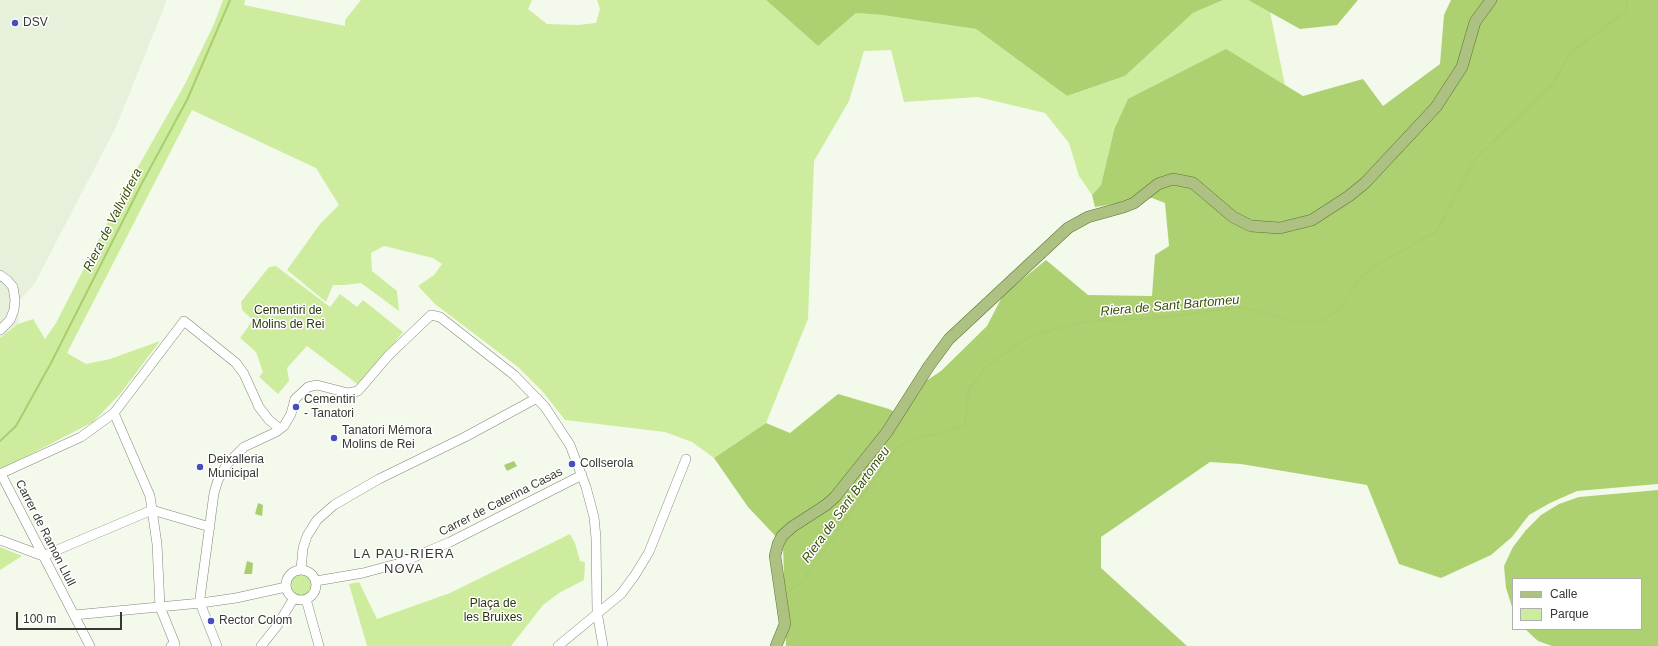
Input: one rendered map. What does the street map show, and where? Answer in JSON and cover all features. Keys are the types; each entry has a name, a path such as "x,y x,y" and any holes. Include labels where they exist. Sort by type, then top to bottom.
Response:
{"main road":[{"path":"776,646 783,629 785,618 775,556 782,536 792,527 826,505 834,497 887,432 929,366 949,339 1068,228 1088,217 1124,208 1158,184 1173,179 1193,183 1233,217 1252,226 1280,228 1312,220 1349,196 1365,182 1436,107 1462,67 1475,22 1491,0"}],"street":[{"path":"0,275 8,280 13,287 15,300 14,310 10,320 0,330"},
{"path":"217,646 200,598 218,480 227,464 244,447 280,429 288,421 295,400 303,390 317,385 343,393 353,393 358,391 389,355 431,315 440,318 504,367 537,398 563,434 582,475 590,501 595,527 597,612 603,646"},
{"path":"0,474 82,437 114,413 184,322 236,363 244,374 259,407 269,420 280,429"},
{"path":"301,569 303,548 307,536 317,520 334,504 379,479 465,437 537,398"},
{"path":"114,413 150,496 157,544 160,607 175,644 171,646"},
{"path":"558,646 597,612 621,594 649,552 686,459"},
{"name":"Carrer de Ramon Llull","path":"0,474 90,646"},
{"name":"Carrer de Caterina Casas","path":"316,581 363,573 400,563 450,542 582,475"},
{"path":"0,540 43,556 152,510 210,527"},
{"path":"301,569 310,572 316,581 314,594 306,599 294,598 286,587 290,574 301,569"},
{"path":"74,615 201,603 249,596 286,587"},
{"path":"261,646 277,626 294,598"},
{"path":"306,599 319,646"}],"shaded area":[{"path":"0,0 167,0 116,127 35,283 20,300 18,324 0,338"},
{"path":"766,0 1223,0 1193,13 1125,76 1067,96 976,29 882,15 856,13 818,46"},
{"path":"1248,0 1358,0 1337,25 1300,29"},
{"path":"1451,0 1658,0 1658,484 1577,491 1550,503 1529,515 1512,537 1491,555 1441,578 1399,564 1367,485 1241,464 1210,462 1101,537 1101,568 1187,646 786,646 783,544 748,507 714,458 766,423 790,433 838,394 889,409 902,416 923,383 941,371 987,326 1003,295 1046,260 1088,295 1152,296 1155,255 1169,246 1165,203 1152,198 1095,207 1092,195 1101,185 1114,130 1128,99 1226,49 1303,96 1363,79 1383,106 1440,64 1444,15"},
{"path":"514,461 517,466 507,471 504,465"},
{"path":"1658,490 1658,646 1552,646 1538,641 1526,630 1642,630 1642,578 1512,578 1512,607 1506,588 1504,566 1513,547 1526,530 1541,515 1559,504 1579,497"},
{"path":"258,503 263,505 262,516 255,514"},
{"path":"247,561 253,563 252,574 244,574"}],"green space":[{"path":"223,0 245,0 244,5 345,26 345,20 361,0 532,0 528,9 547,24 578,25 596,23 600,9 597,0 766,0 818,46 856,13 882,15 976,29 1067,96 1125,76 1193,13 1223,0 1248,0 1270,12 1285,85 1226,50 1114,130 1101,185 1092,195 1079,176 1069,143 1045,113 978,97 904,102 891,50 864,51 849,101 814,161 808,319 766,423 714,458 692,442 665,432 565,420 543,392 518,367 435,304 418,286 434,275 442,264 433,258 384,246 371,253 372,271 397,291 399,311 361,283 333,285 326,302 287,270 320,224 339,205 316,168 192,110 67,353 86,364 110,359 160,341 120,394 93,422 0,470 0,338 18,324 33,319 45,339 56,323 117,204 185,84 214,24"},
{"name":"Cementiri de Molins de Rei","path":"276,266 330,307 340,294 357,307 363,300 403,332 360,386 307,346 287,368 289,381 278,394 259,377 263,372 256,352 240,338 253,320 242,310 241,302 269,267"},
{"name":"Plaça de les Bruixes","path":"570,534 575,543 580,561 585,562 584,580 559,593 543,605 511,646 367,646 349,584 359,582 377,619 450,593"},
{"path":"0,547 22,556 0,570"},
{"path":"301,574 309,577 312,585 309,593 301,596 293,593 290,585 293,577"}],"waterway":[{"name":"Riera de Vallvidrera","path":"0,441 16,426 51,363 142,183 187,100 230,0"},
{"name":"Riera de Sant Bartomeu","path":"789,591 803,580 896,449 909,440 945,432 964,425 967,412 968,391 987,366 1029,337 1086,322 1166,317 1243,307 1297,322 1322,321 1338,310 1362,276 1380,263 1437,231 1474,160 1552,85 1570,53 1625,12 1628,0"}],"place":[{"name":"DSV","path":"15,23"},
{"name":"Cementiri - Tanatori","path":"296,407"},
{"name":"Tanatori Mémora Molins de Rei","path":"334,438"},
{"name":"Collserola","path":"572,464"},
{"name":"Deixalleria Municipal","path":"200,467"},
{"name":"Rector Colom","path":"211,621"}],"district":[{"name":"LA PAU-RIERA NOVA","path":"404,562"}]}
